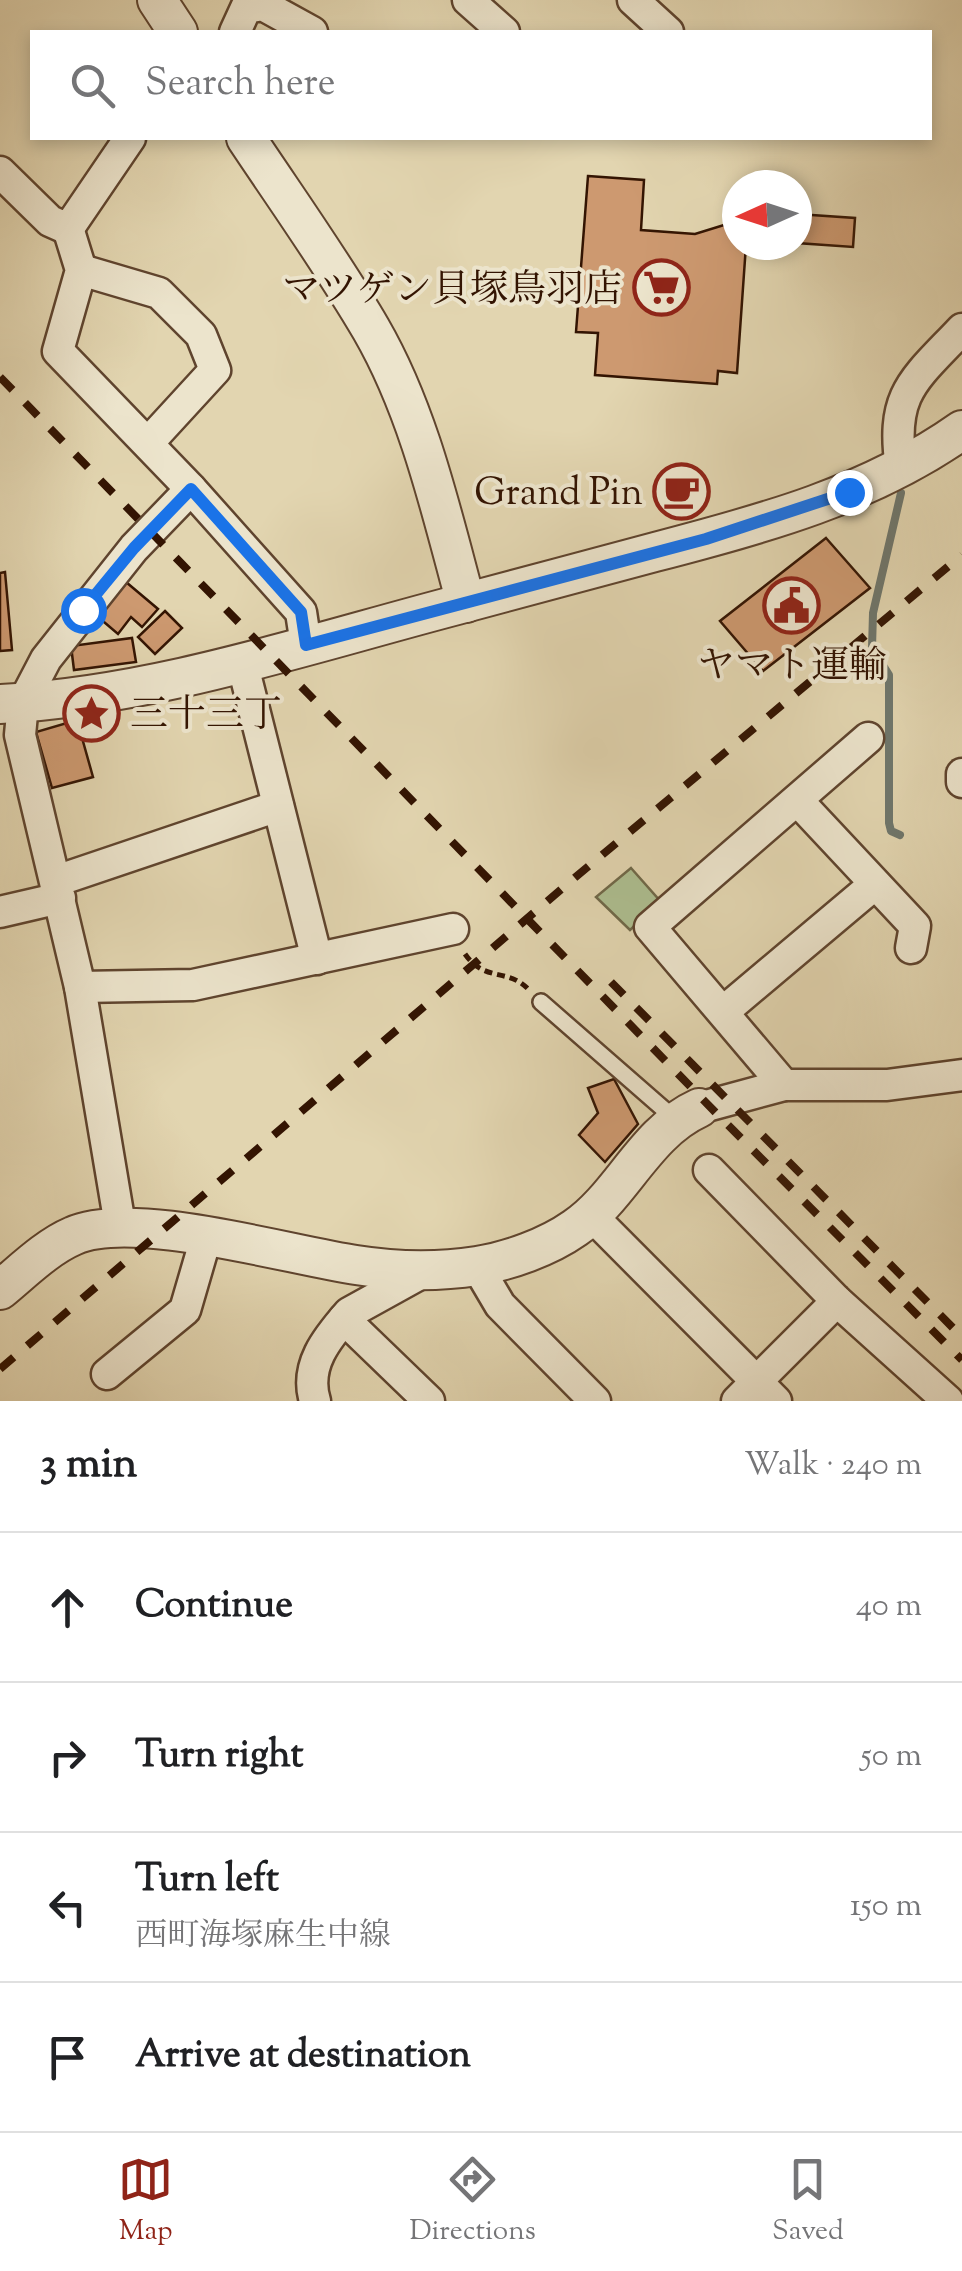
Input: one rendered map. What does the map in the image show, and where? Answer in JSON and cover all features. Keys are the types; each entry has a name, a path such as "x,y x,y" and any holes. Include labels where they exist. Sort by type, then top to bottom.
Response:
{"street":[{"path":"157,0 177,30"},
{"path":"468,0 502,30"},
{"path":"633,0 666,30"},
{"path":"236,30 246,8 263,5 308,30"},
{"path":"68,228 129,140"},
{"path":"247,140 372,331 403,398 434,483 466,603"},
{"path":"0,172 50,220 68,228 81,270 58,352 191,489 301,612 306,645"},
{"path":"81,270 160,293 201,335 215,370 148,443"},
{"path":"901,468 899,410 910,385 962,328"},
{"path":"11,704 128,688 242,662 774,518 861,488 962,430"},
{"path":"11,704 134,548 191,489"},
{"path":"242,662 317,959"},
{"path":"11,704 80,987 120,1225"},
{"path":"784,1085 650,927 868,738"},
{"path":"798,801 915,926 911,948"},
{"path":"0,912 278,806"},
{"path":"723,1012 874,884"},
{"path":"80,987 193,985 453,929"},
{"path":"0,1290 72,1236 120,1225 357,1265 477,1266 520,1255 576,1228 687,1114 752,1091 784,1085 887,1085 962,1074"},
{"path":"709,1170 837,1301 948,1401"},
{"path":"590,1214 757,1395 837,1301"},
{"path":"108,1374 146,1357 184,1310 206,1238"},
{"path":"477,1266 500,1305 595,1401"},
{"path":"314,1401 311,1378 319,1353 344,1319 430,1268"},
{"path":"344,1319 429,1401"}],"lane":[{"path":"541,1002 687,1114"}],"path":[{"path":"453,929 474,966 484,972 520,979 541,1002"}],"green space":[{"path":"631,868 661,902 630,930 596,897"}],"building":[{"name":"マツゲン貝塚鳥羽店","path":"588,176 644,180 641,230 695,234 722,226 722,260 745,260 737,373 718,371 717,384 595,375 598,333 576,332"},
{"path":"812,215 855,218 853,247 812,244"},
{"path":"826,538 870,588 763,671 720,621"},
{"path":"5,572 12,650 0,651 0,573"},
{"path":"126,582 158,609 142,627 131,617 118,634 97,616"},
{"path":"165,611 182,628 155,654 138,637"},
{"path":"132,638 136,662 74,670 71,646"},
{"path":"77,720 93,777 52,788 36,732"},
{"path":"614,1079 638,1124 605,1162 579,1135 598,1113 588,1088"}],"waterway":[{"path":"900,835 891,831 889,823 889,675 872,648 873,613 901,493"}],"railway":[{"path":"0,377 962,1360"},
{"path":"0,1369 578,875 962,555"},
{"path":"611,982 962,1337"}],"place":[{"name":"マツゲン貝塚鳥羽店","path":"661,288"},
{"name":"Grand Pin","path":"682,491"},
{"name":"ヤマト運輸","path":"792,606"},
{"name":"三十三丁","path":"91,713"}],"route":[{"path":"83,610 134,548 191,489 301,612 306,645 706,539 849,492"}]}
